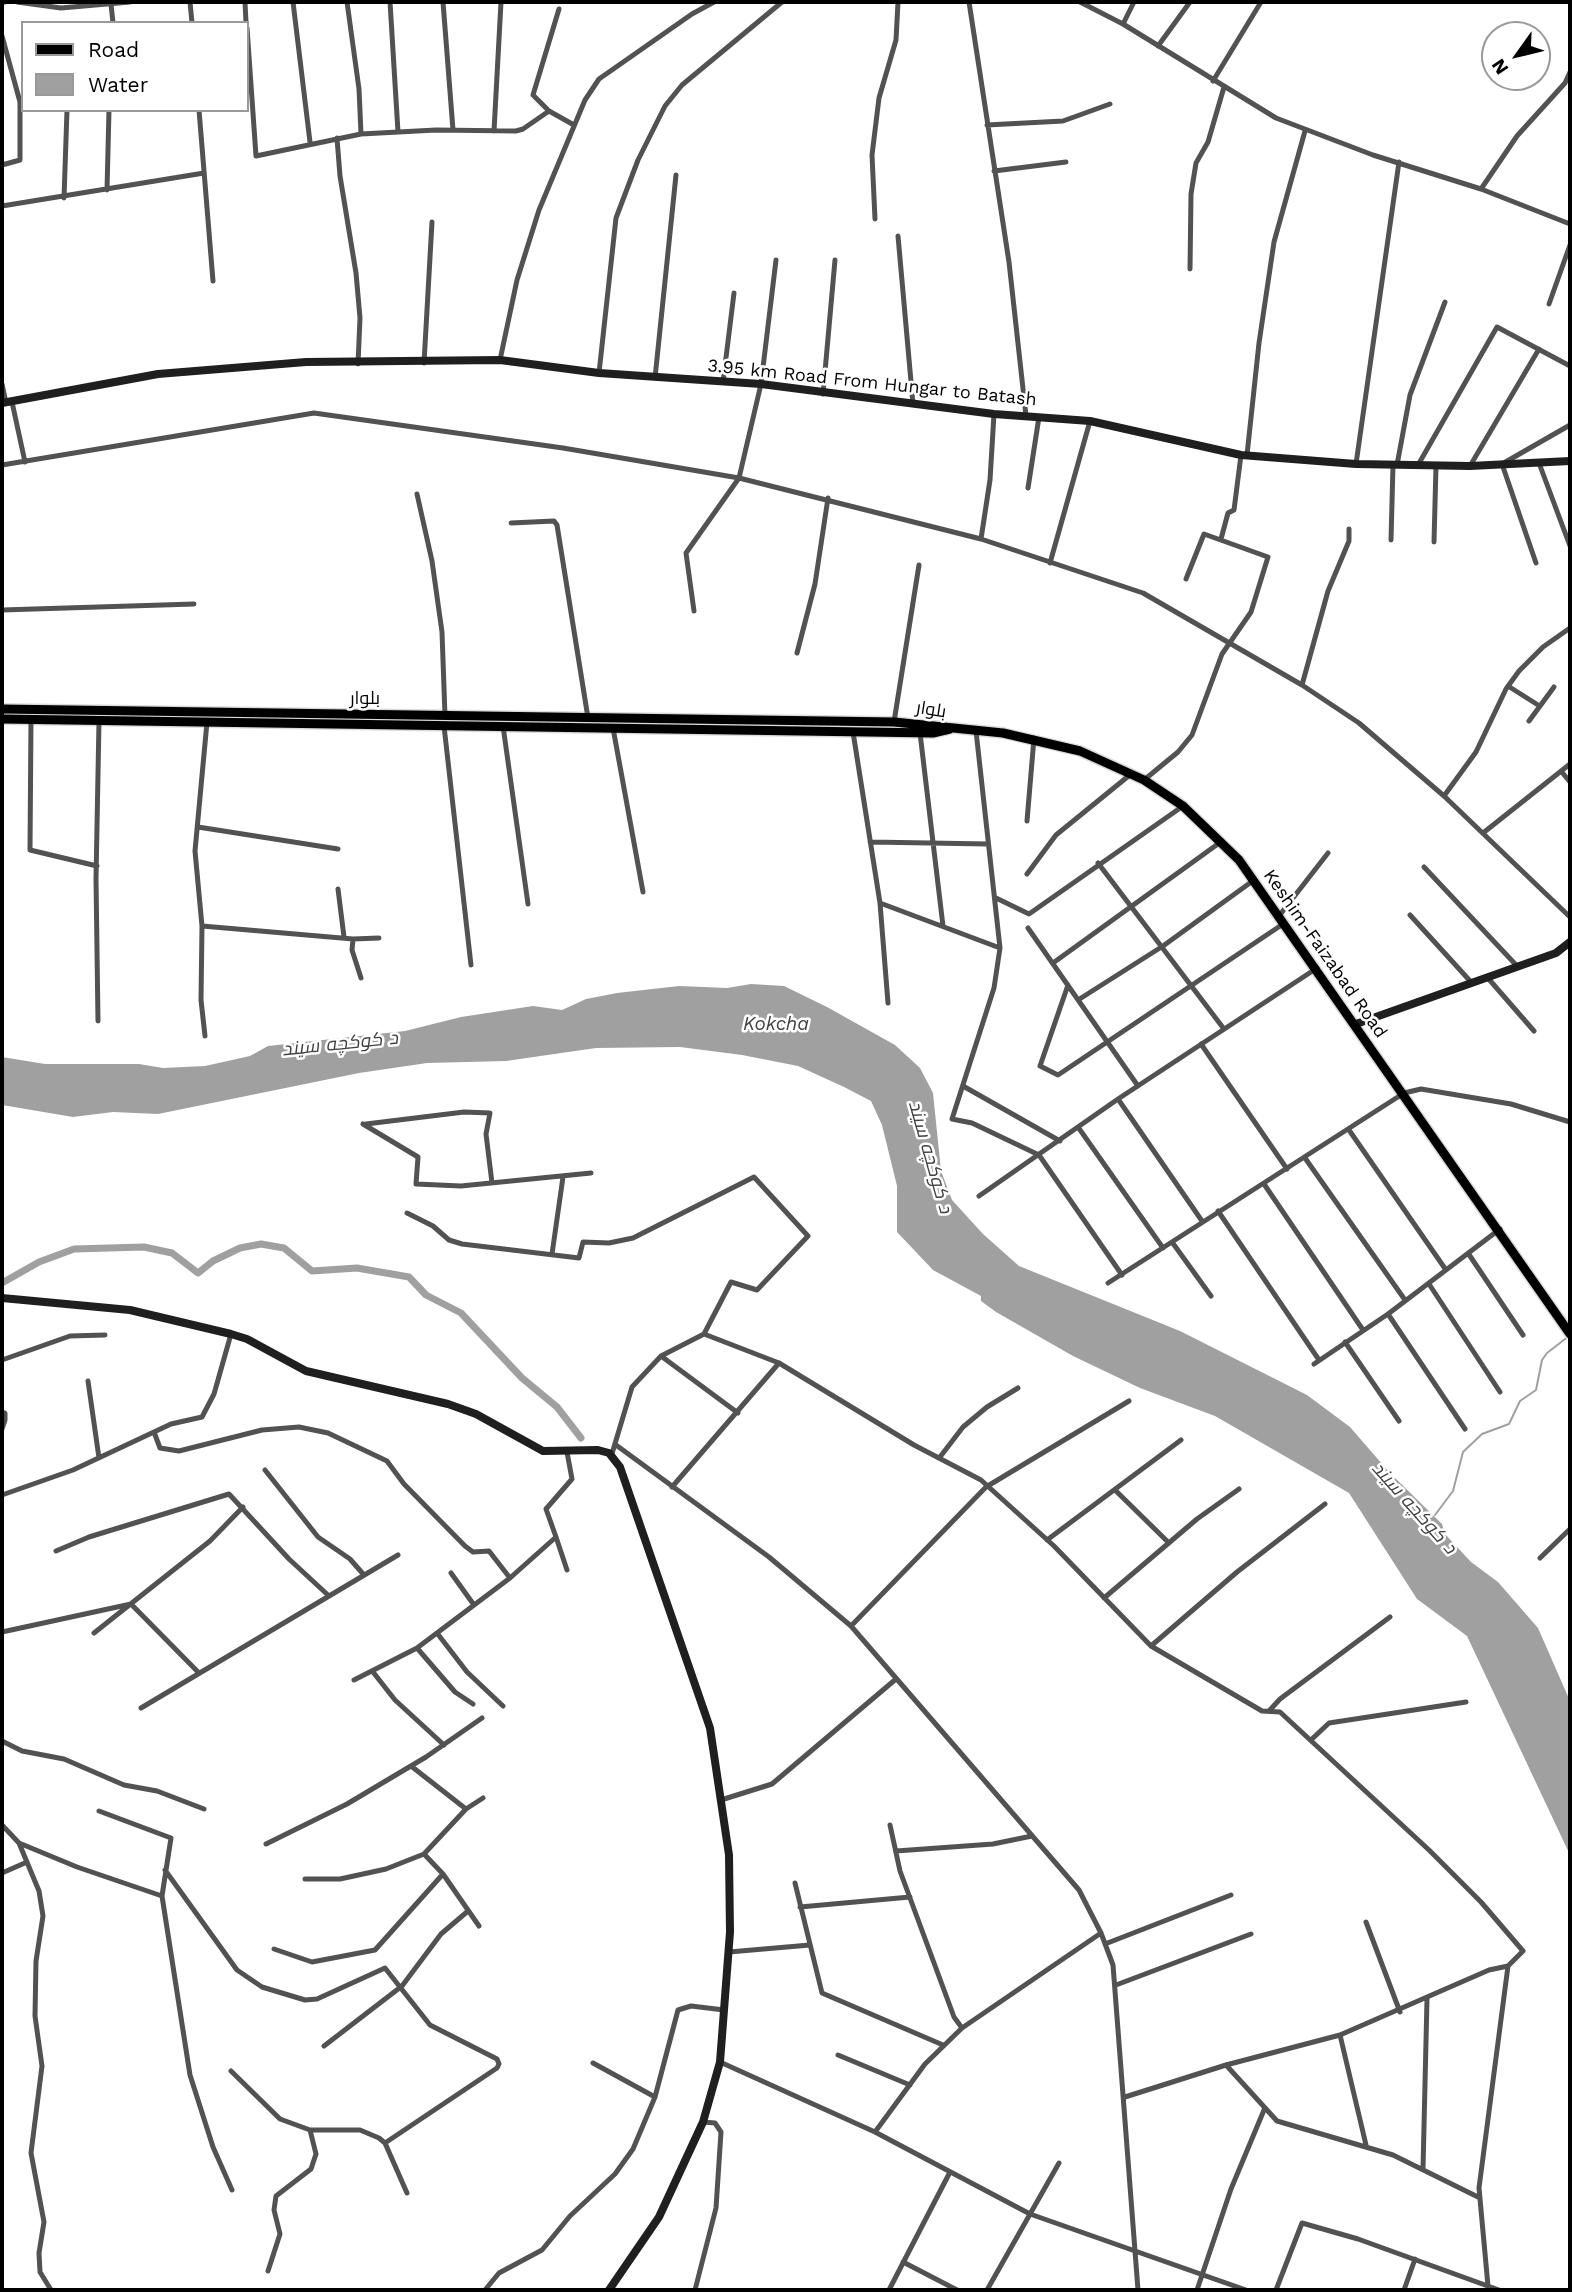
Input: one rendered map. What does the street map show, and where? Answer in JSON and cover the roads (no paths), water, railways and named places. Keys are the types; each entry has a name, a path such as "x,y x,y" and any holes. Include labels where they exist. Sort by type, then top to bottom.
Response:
{"main road":[{"name":"بلوار","path":"2,709 278,719 588,718 894,722 936,724 952,729"},
{"name":"بلوار","path":"2,719 207,722 278,719"},
{"name":"بلوار","path":"444,720 503,726 831,732 920,733 952,729"},
{"path":"831,721 831,732"},
{"name":"Keshim-Faizabad Road","path":"952,729 1034,738 1080,751 1144,780 1183,806 1222,841 1254,880 1317,968 1500,1229 1570,1334"}],"street":[{"path":"17,2 61,8 130,2"},
{"path":"190,2 192,21"},
{"path":"245,2 247,21"},
{"path":"293,2 310,142"},
{"path":"347,2 359,89 361,134"},
{"path":"390,2 398,132"},
{"path":"443,2 453,130"},
{"path":"494,131 501,2"},
{"path":"500,360 517,280 539,210 584,100 599,79 692,14 714,2"},
{"path":"599,373 616,218 638,160 673,94 782,2"},
{"path":"875,219 872,155 879,98 896,40 898,2"},
{"path":"969,2 1009,261 1026,416"},
{"path":"1080,2 1123,24 1276,118 1305,131 1481,190 1570,224"},
{"path":"1123,24 1134,2"},
{"path":"1158,46 1190,2"},
{"path":"1213,81 1261,2"},
{"path":"111,4 113,21"},
{"path":"559,9 534,95 550,111 574,125"},
{"path":"2,36 20,102 20,160 2,165"},
{"path":"248,44 254,155 361,134 523,130 550,111"},
{"path":"1481,190 1517,136 1565,83 1570,72"},
{"path":"1190,268 1191,194 1196,163 1208,142 1224,88"},
{"path":"988,125 1063,121 1110,104"},
{"path":"64,198 67,112"},
{"path":"107,190 109,112"},
{"path":"199,112 213,281"},
{"path":"1221,539 1228,513 1234,510 1244,455 1275,242 1305,131"},
{"path":"337,138 356,273 360,318 358,364"},
{"path":"994,171 1066,162"},
{"path":"1356,464 1399,162"},
{"path":"2,206 64,198 204,173"},
{"path":"655,378 676,175"},
{"path":"424,363 432,222"},
{"path":"898,236 913,404"},
{"path":"1549,304 1570,245"},
{"path":"694,611 686,553 739,478 761,384 776,260"},
{"path":"822,394 835,260"},
{"path":"723,382 734,293"},
{"path":"1391,540 1395,465 1410,395 1445,302"},
{"path":"1418,466 1497,327 1570,366"},
{"path":"1470,467 1539,349"},
{"name":"3.95 km Road From Hungar to Batash","path":"6,403 158,374 306,362 358,364 500,360 599,373 761,384 822,394 994,414 1090,421 1244,455 1356,464 1470,467 1570,461"},
{"path":"2,384 25,462"},
{"path":"2,465 314,413 563,448 739,478 828,498 981,539 1143,593 1302,685 1359,723 1444,796 1570,917"},
{"path":"981,539 990,480 994,414"},
{"path":"1028,488 1040,417"},
{"path":"1050,563 1090,421"},
{"path":"1536,563 1502,464 1570,425"},
{"path":"1539,463 1570,546"},
{"path":"1434,542 1436,466"},
{"path":"417,494 432,561 442,632 444,720 471,964"},
{"path":"797,653 815,584 828,498"},
{"path":"511,523 554,521 557,525 588,718"},
{"path":"1302,685 1328,591 1349,541 1349,529"},
{"path":"1144,780 1178,752 1192,735 1222,654 1251,612 1268,557 1203,535 1186,579"},
{"path":"894,722 919,565"},
{"path":"2,610 194,604"},
{"path":"1444,796 1476,752 1508,686 1543,647 1570,628"},
{"path":"1508,686 1538,705"},
{"path":"1529,721 1538,705 1554,687"},
{"path":"31,719 30,850 97,866"},
{"path":"97,1021 99,721"},
{"path":"205,1036 201,1000 202,926 195,851 207,722"},
{"path":"503,726 528,904"},
{"path":"613,728 643,892"},
{"path":"976,731 1000,948 994,988 952,1119 972,1123 1039,1154 1122,1275"},
{"path":"853,732 880,903 888,1003"},
{"path":"920,733 943,926"},
{"path":"1027,821 1034,738"},
{"path":"1483,833 1570,764"},
{"path":"1561,771 1570,782"},
{"path":"1027,874 1056,835 1131,774"},
{"path":"996,898 1029,914 1098,863 1183,806"},
{"path":"198,827 338,849"},
{"path":"1053,963 1222,841"},
{"path":"870,842 988,844"},
{"path":"1068,985 1040,1066 1058,1075 1193,986 1282,919 1328,853"},
{"path":"1098,863 1224,1029"},
{"path":"1424,867 1517,967"},
{"path":"1078,1000 1163,946 1254,880"},
{"path":"338,889 344,937"},
{"path":"880,903 1000,948"},
{"path":"1410,915 1471,982"},
{"path":"202,926 353,939 379,938"},
{"path":"1028,928 1138,1086"},
{"path":"353,939 352,950 360,978"},
{"path":"1356,1024 1556,953 1570,942"},
{"path":"979,1196 1138,1086 1317,968"},
{"path":"1487,977 1534,1031"},
{"path":"1201,1044 1287,1169"},
{"path":"963,1086 1060,1141"},
{"path":"1108,1283 1404,1093 1421,1089 1511,1104 1570,1122"},
{"path":"1118,1100 1202,1221"},
{"path":"492,1183 486,1134 491,1113 480,1111 363,1124 418,1157 416,1184 461,1186 563,1177 591,1173"},
{"path":"1078,1128 1163,1248"},
{"path":"1349,1130 1446,1270"},
{"path":"1305,1158 1405,1300"},
{"path":"552,1254 563,1177"},
{"path":"407,1213 433,1226 449,1240 462,1244 579,1258 583,1242 633,1238 754,1177 808,1236 757,1290 732,1281 704,1334 662,1356 632,1387 611,1457"},
{"path":"1264,1184 1363,1330"},
{"path":"1218,1211 1317,1362 1388,1314 1500,1229"},
{"path":"1172,1242 1211,1296"},
{"path":"1468,1253 1523,1335"},
{"path":"1429,1284 1500,1392"},
{"path":"2,1298 131,1310 231,1334 247,1339 306,1371 448,1404 476,1414 543,1451 609,1453 620,1467 710,1728 729,1855 729,1952 720,2062 703,2122 659,2217 609,2290"},
{"path":"1388,1314 1465,1429"},
{"path":"2,1495 99,1458 154,1432 202,1417 206,1412 231,1334"},
{"path":"704,1334 779,1363 914,1445 981,1480 1047,1540 1151,1646 1262,1712 1280,1712 1312,1739 1481,1902 1523,1951 1508,1966 1489,1970 1400,2012 1340,2035 1226,2065 1125,2097"},
{"path":"2,1360 70,1336 105,1335"},
{"path":"1345,1342 1399,1421"},
{"path":"662,1356 738,1413"},
{"path":"672,1487 779,1363"},
{"path":"88,1381 99,1458"},
{"path":"940,1457 963,1427 987,1407 1018,1388"},
{"path":"851,1626 986,1487 1129,1401"},
{"path":"2,1412 5,1413 5,1420 2,1429"},
{"path":"154,1432 160,1448 179,1451 262,1430 299,1427 328,1433 387,1461 404,1484 466,1546 473,1552 489,1551 510,1578"},
{"path":"1047,1540 1181,1440"},
{"path":"616,1445 769,1557 851,1626 1079,1891 1114,1965 1138,2290"},
{"path":"567,1452 572,1479 546,1509 567,1570"},
{"path":"265,1470 318,1537 349,1559 364,1575"},
{"path":"1104,1598 1239,1489"},
{"path":"1115,1490 1169,1543"},
{"path":"56,1551 89,1537 226,1494 233,1496 289,1559 329,1595"},
{"path":"1151,1646 1237,1572 1325,1504"},
{"path":"94,1633 210,1541 243,1507"},
{"path":"1540,1558 1570,1529"},
{"path":"354,1681 417,1648 510,1578 556,1537"},
{"path":"141,1708 398,1555"},
{"path":"451,1573 474,1605"},
{"path":"2,1632 131,1604"},
{"path":"131,1604 198,1673"},
{"path":"1269,1711 1280,1699 1390,1616"},
{"path":"436,1633 467,1672 503,1706"},
{"path":"417,1648 454,1692 473,1704"},
{"path":"373,1672 395,1700 444,1745"},
{"path":"721,1800 772,1784 896,1679"},
{"path":"1312,1739 1329,1723 1466,1702"},
{"path":"266,1844 347,1804 444,1745 482,1717"},
{"path":"2,1741 22,1751 64,1759 124,1785 157,1791 204,1809"},
{"path":"411,1766 466,1809"},
{"path":"305,1879 340,1878 386,1869 424,1854 466,1809 483,1798"},
{"path":"99,1811 171,1838 162,1896 191,2075 213,2147 232,2190"},
{"path":"2,1825 19,1843 39,1891 43,1916 36,1961 35,2002 42,2066 31,2153 44,2222 38,2253 40,2272 51,2290"},
{"path":"890,1825 910,1897 954,2017 962,2028"},
{"path":"896,1850 993,1844 1032,1836"},
{"path":"19,1843 162,1896"},
{"path":"424,1854 443,1874 479,1926"},
{"path":"2,1873 27,1862"},
{"path":"165,1870 237,1970 262,1987 305,2000 317,1999 385,1968 402,1986 430,2025 497,2059 499,2063 385,2143"},
{"path":"274,1949 312,1962 375,1950 443,1874"},
{"path":"794,1884 822,1993 943,2045"},
{"path":"1105,1944 1231,1895"},
{"path":"800,1906 910,1897"},
{"path":"324,2046 402,1986 441,1934 468,1910"},
{"path":"1366,1922 1400,2012"},
{"path":"875,2132 943,2045 962,2028 1101,1933"},
{"path":"1116,1984 1251,1934"},
{"path":"729,1952 810,1945"},
{"path":"1488,2286 1480,2198 1508,1966"},
{"path":"1423,2169 1427,1999"},
{"path":"485,2290 499,2273 542,2250 570,2216 615,2174 633,2149 655,2097 678,2010 691,2006 724,2010"},
{"path":"1340,2035 1366,2145"},
{"path":"838,2055 910,2085"},
{"path":"720,2062 875,2132 1030,2214 1246,2290"},
{"path":"593,2063 655,2097"},
{"path":"1226,2065 1264,2110 1277,2121 1366,2145 1423,2169 1480,2198"},
{"path":"230,2071 280,2119 310,2130 360,2130 385,2143 407,2193"},
{"path":"1197,2290 1231,2189 1264,2110"},
{"path":"695,2290 716,2208 721,2132 715,2123 703,2122"},
{"path":"268,2271 280,2235 274,2210 276,2196 311,2169 316,2154 310,2130"},
{"path":"987,2290 1059,2163"},
{"path":"889,2290 950,2172"},
{"path":"1276,2290 1302,2224 1415,2259 1499,2290"},
{"path":"1404,2290 1415,2259"},
{"path":"903,2262 957,2290"}],"water":[{"name":"Kokcha","path":"751,984 784,986 827,1007 895,1045 920,1068 933,1093 941,1171 952,1200 983,1234 1019,1266 1180,1331 1307,1395 1350,1427 1389,1472 1442,1524 1445,1534 1471,1562 1498,1582 1538,1628 1570,1701 1570,1855 1467,1636 1417,1599 1349,1493 1215,1416 1140,1388 1073,1356 996,1312 981,1301 981,1296 933,1270 897,1232 897,1186 882,1125 871,1101 844,1087 798,1066 742,1055 680,1047 596,1048 506,1061 427,1063 359,1073 158,1114 113,1112 73,1117 2,1105 2,1057 45,1064 139,1064 163,1068 205,1066 250,1056 268,1046 405,1031 461,1017 533,1006 562,1010 586,999 617,993 679,986 727,988"}],"waterway":[{"path":"2,1283 39,1262 74,1249 144,1247 172,1253 198,1273 213,1261 240,1248 261,1244 284,1248 312,1271 357,1268 409,1277 426,1295 461,1313 522,1378 557,1407 581,1438"},
{"name":"د کوکچه سیند","path":"1435,1515 1453,1491 1463,1452 1482,1434 1509,1424 1520,1401 1536,1390 1542,1360 1569,1336"}]}
